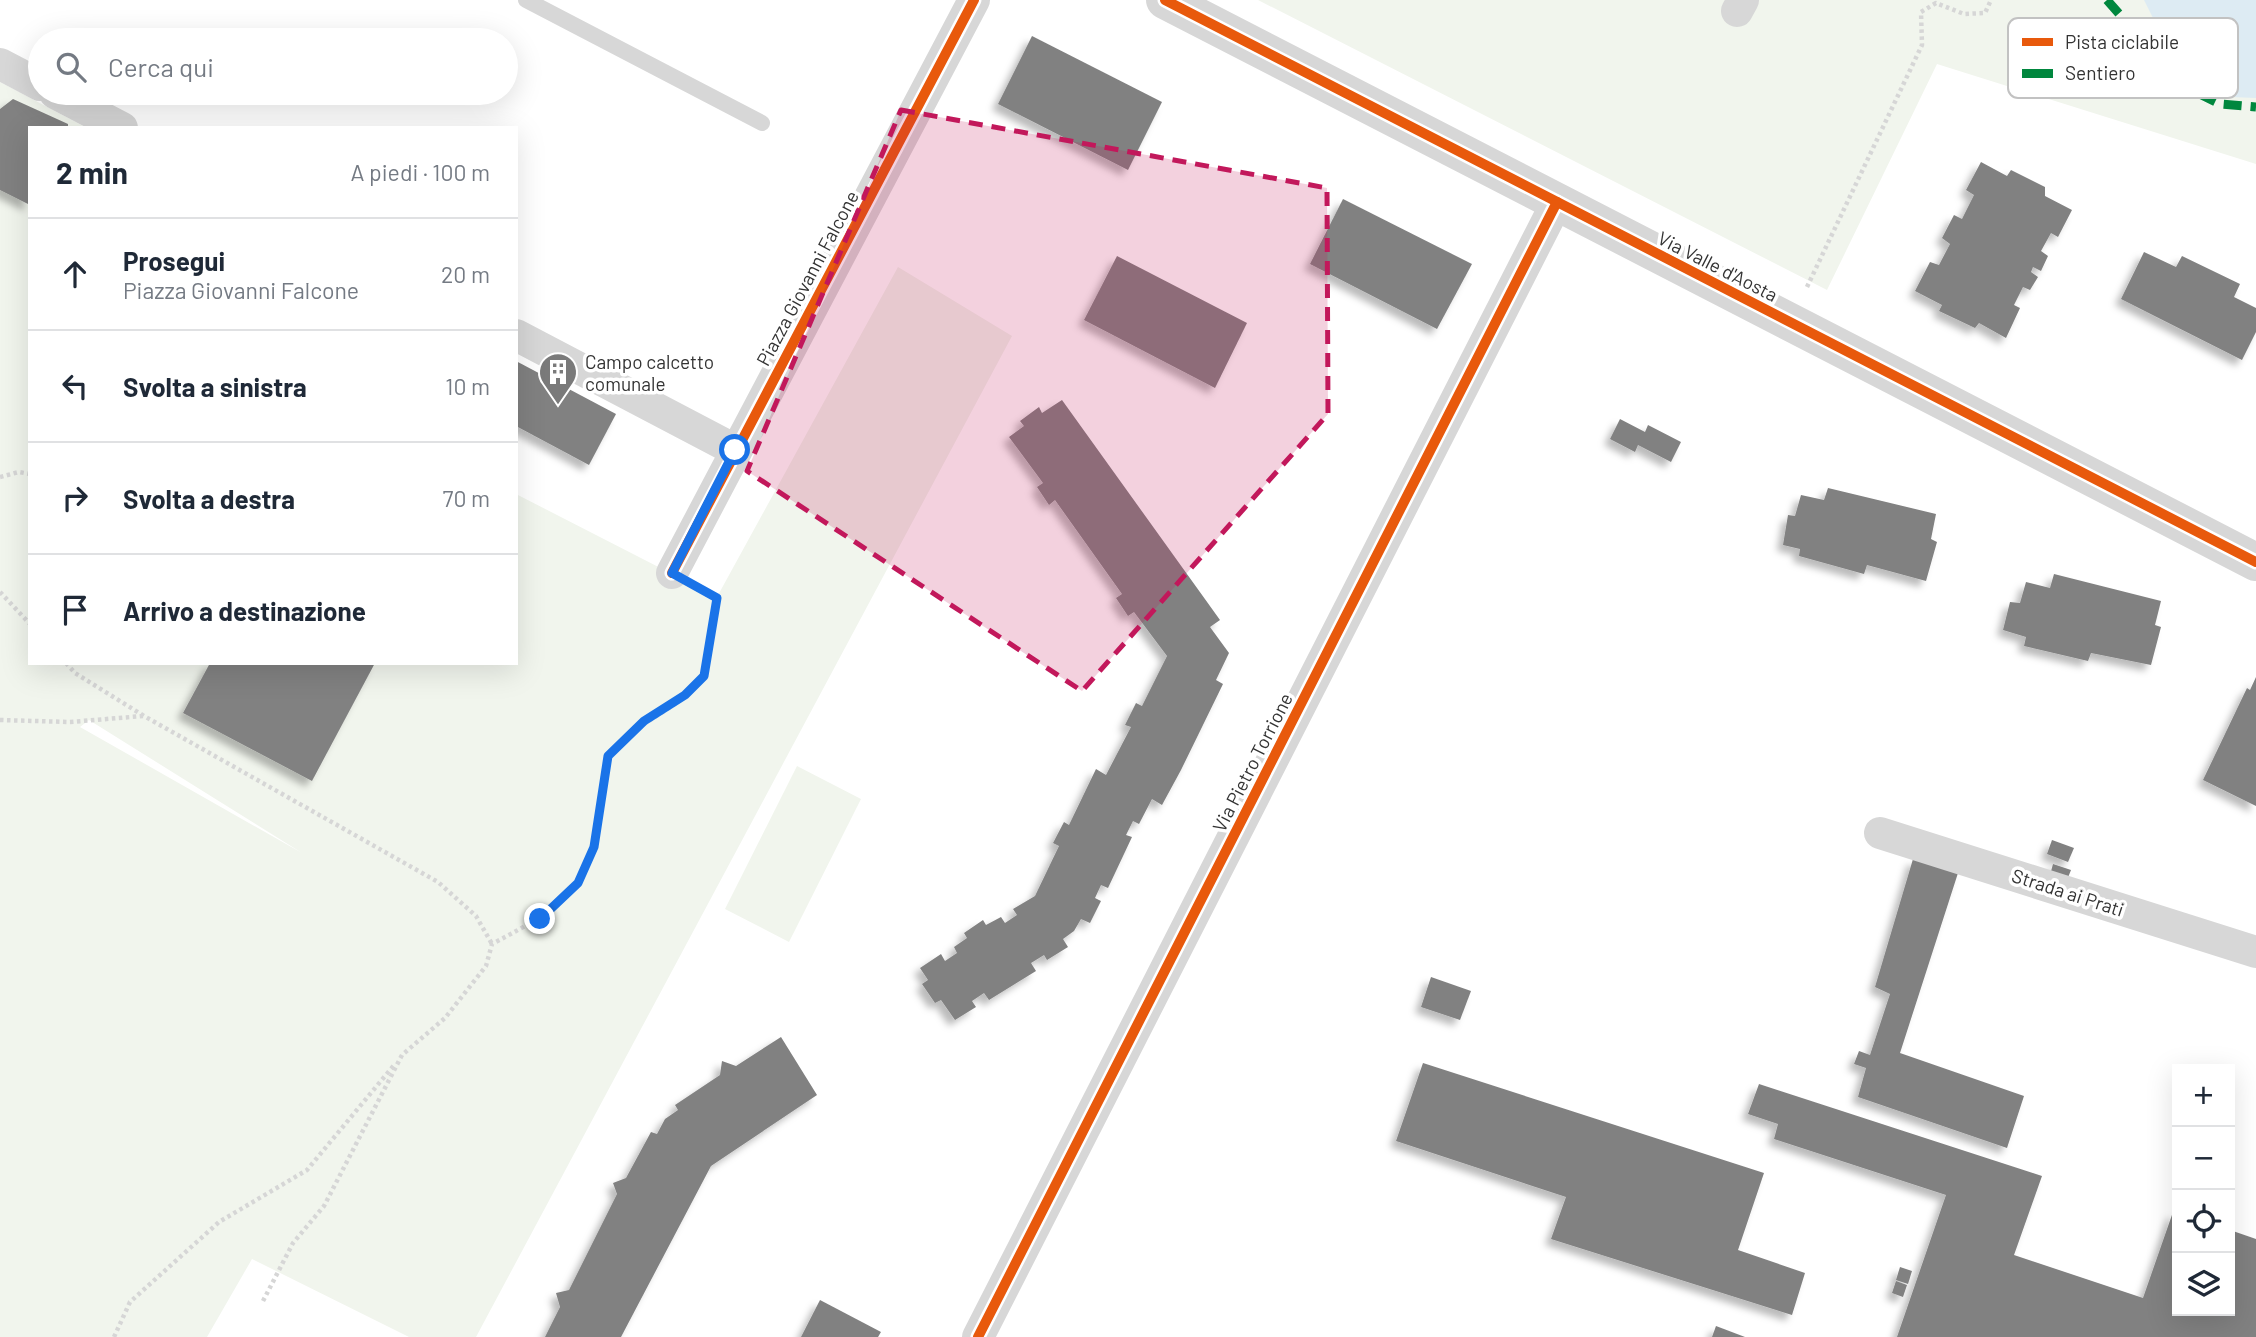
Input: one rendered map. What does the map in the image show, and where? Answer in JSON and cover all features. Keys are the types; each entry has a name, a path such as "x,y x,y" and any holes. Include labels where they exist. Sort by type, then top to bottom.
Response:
{"street":[{"name":"Piazza Giovanni Falcone","path":"672,573 974,0"},
{"name":"Via Valle d'Aosta","path":"1165,0 1790,323 2253,552"},
{"path":"0,64 28,79"},
{"path":"78,105 118,126"},
{"name":"Via Pietro Torrione","path":"978,1337 1557,202"},
{"path":"518,336 735,450"},
{"name":"Strada ai Prati","path":"1880,833 2256,952"}],"lane":[{"path":"526,0 762,123"}],"path":[{"path":"1790,323 1922,45 1921,12 1937,3 1964,14 1985,13 1991,0"},
{"path":"0,477 19,472 28,474"},
{"path":"492,944 540,919 578,883 594,847 608,756 644,721 685,695 704,676 717,598 672,573"},
{"path":"0,592 28,622"},
{"path":"68,665 75,673 144,716 438,882 476,916 492,944 486,966 445,1018 402,1055 307,1170 219,1222 130,1302 114,1337"},
{"path":"0,720 70,722 144,716"},
{"path":"263,1301 293,1243 324,1206 402,1055"}],"highlighted area":[{"path":"901,110 1327,188 1328,414 1082,691 747,471"}],"shaded area":[{"path":"1258,0 2256,0 2256,164 2045,98 2238,98 2238,18 2008,18 2008,86 1937,64 1827,290"},
{"path":"2144,0 2256,0 2256,98 2238,97 2238,18 2153,18"},
{"path":"0,82 28,97 28,105 44,105 83,126 28,126 28,665 518,665 518,495 717,597 898,267 1012,336 476,1337 409,1337 252,1259 207,1337 0,1337","holes":["89,720 302,853 80,727"]},
{"path":"797,766 861,799 789,942 725,909"}],"building":[{"path":"1032,36 1162,102 1128,170 998,104"},
{"path":"13,99 68,124 28,126 28,204 0,190 0,109"},
{"path":"1981,162 2007,176 2011,170 2045,187 2045,196 2072,210 2058,237 2051,233 2041,251 2048,256 2041,271 2033,267 2031,272 2038,277 2030,290 2023,287 2014,305 2020,308 2006,338 1979,323 1975,328 1939,311 1942,305 1915,291 1930,262 1939,265 1950,244 1942,238 1954,215 1962,219 1974,195 1966,190"},
{"path":"1343,199 1472,264 1437,329 1310,264"},
{"path":"2144,252 2176,267 2182,256 2240,284 2234,297 2256,308 2256,332 2242,360 2121,299"},
{"path":"1117,256 1247,323 1215,388 1084,320"},
{"name":"Campo calcetto comunale","path":"518,362 616,414 589,465 518,427"},
{"path":"1062,400 1220,620 1210,627 1229,653 1216,680 1223,684 1181,770 1162,805 1152,799 1139,824 1133,821 1126,835 1132,837 1108,888 1101,885 1095,898 1101,901 1090,923 1081,919 1074,931 1063,939 1068,947 1047,960 1044,955 1031,963 1036,971 989,1000 984,993 972,1001 976,1007 955,1020 941,1000 935,1003 922,984 928,980 920,968 941,954 945,961 957,953 954,947 967,938 964,933 983,920 986,925 1001,917 1005,923 1017,915 1013,909 1035,896 1059,846 1053,843 1064,822 1069,825 1096,769 1106,775 1131,727 1125,725 1136,703 1142,706 1167,656 1134,612 1128,616 1116,598 1122,594 1055,500 1049,505 1037,487 1043,483 1009,437 1024,426 1020,421 1039,407 1042,413"},
{"path":"1620,419 1645,432 1648,425 1681,442 1671,462 1638,445 1635,452 1610,439"},
{"path":"1828,488 1936,514 1931,539 1937,542 1926,581 1867,565 1864,574 1799,556 1800,549 1783,545 1788,515 1795,516 1801,495 1824,500"},
{"path":"2054,574 2161,601 2155,625 2161,627 2151,665 2091,653 2088,661 2024,646 2026,637 2003,630 2010,602 2020,603 2026,582 2050,588"},
{"path":"209,665 374,665 312,781 183,713"},
{"path":"2256,677 2256,806 2203,780 2247,688 2250,690"},
{"path":"2052,840 2074,848 2068,862 2047,854"},
{"path":"1913,859 1958,873 1900,1053 2024,1096 2007,1148 1858,1097 1866,1068 1854,1064 1859,1051 1870,1055 1890,994 1875,987"},
{"path":"2053,864 2071,870 2067,880 2050,875"},
{"path":"1431,977 1471,991 1460,1020 1421,1007"},
{"path":"781,1037 817,1095 711,1166 621,1337 545,1337 560,1307 556,1293 569,1290 617,1194 613,1183 626,1178 651,1132 657,1134 665,1119 678,1110 675,1105 720,1075 722,1061 736,1066"},
{"path":"1423,1063 1764,1173 1738,1250 1805,1273 1792,1315 1551,1239 1566,1197 1396,1141"},
{"path":"1759,1084 2042,1176 2014,1255 2143,1298 2172,1215 2172,1316 2235,1316 2235,1232 2256,1239 2256,1337 1897,1337 1946,1195 1774,1139 1778,1124 1748,1114"},
{"path":"1900,1267 1912,1271 1908,1284 1896,1280"},
{"path":"1896,1281 1907,1285 1903,1297 1892,1293"},
{"path":"820,1300 881,1332 878,1337 801,1337"},
{"path":"1716,1326 1745,1337 1712,1337"}],"marked path":[{"path":"2107,0 2123,18"},
{"path":"2208,98 2220,104 2256,107"}],"cycle path":[{"path":"672,573 974,0"},
{"path":"1165,0 2256,562"},
{"path":"978,1337 1557,202"}],"place":[{"name":"Campo calcetto comunale","path":"558,406"}],"route":[{"path":"540,919 578,883 594,847 608,756 644,721 685,695 704,676 717,598 672,573 735,450"}]}
